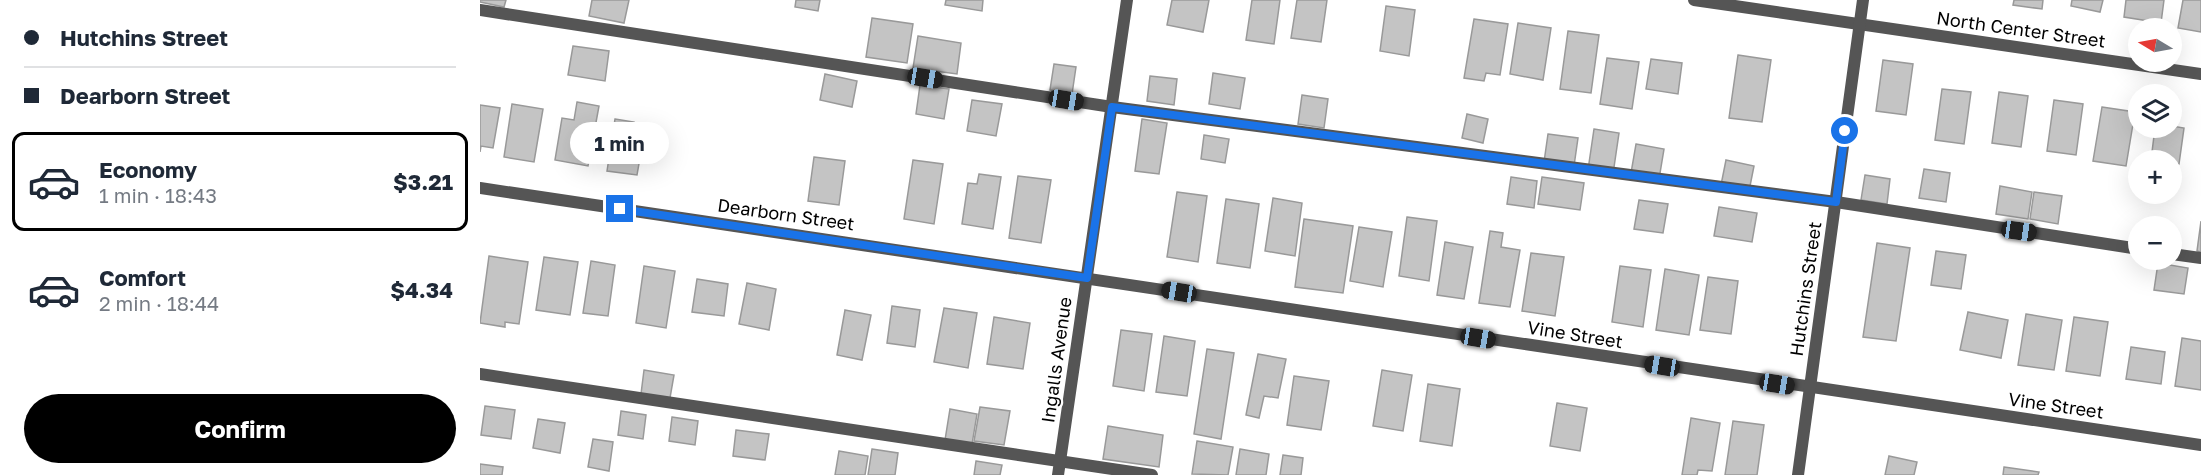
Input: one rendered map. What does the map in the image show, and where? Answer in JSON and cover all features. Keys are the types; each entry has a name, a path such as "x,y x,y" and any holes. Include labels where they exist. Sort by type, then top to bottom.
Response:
{"street":[{"name":"Ingalls Avenue","path":"1058,475 1127,0"},
{"name":"North Center Street","path":"1694,0 2201,74"},
{"name":"Hutchins Street","path":"1798,475 1863,0"},
{"path":"480,10 1112,107 1836,202 2128,247"},
{"name":"Dearborn Street","path":"480,188 1087,278"},
{"path":"2182,255 2201,258"},
{"name":"Vine Street","path":"1087,278 1810,389 2201,445"},
{"path":"480,374 1152,475"}],"building":[{"path":"480,0 506,0 504,7 480,2"},
{"path":"592,0 629,0 624,23 589,16"},
{"path":"796,0 820,0 818,11 795,7"},
{"path":"946,0 983,0 982,11 945,5"},
{"path":"1172,0 1209,0 1203,32 1167,25"},
{"path":"1252,0 1280,0 1274,44 1246,40"},
{"path":"1297,0 1327,0 1321,42 1291,38"},
{"path":"2014,0 2043,0 2042,9 2013,5"},
{"path":"2072,0 2103,0 2100,12 2071,6"},
{"path":"2126,0 2164,0 2162,18 2124,17"},
{"path":"2183,0 2201,0 2201,32 2182,29 2182,18 2180,18"},
{"path":"1386,6 1415,10 1409,56 1380,51"},
{"path":"872,18 913,24 907,63 866,57"},
{"path":"1474,19 1508,24 1500,75 1486,73 1484,81 1464,78"},
{"path":"1518,23 1551,28 1543,80 1510,74"},
{"path":"1568,31 1599,35 1591,93 1560,89"},
{"path":"918,36 961,43 957,74 913,68"},
{"path":"573,46 609,51 605,81 568,75"},
{"path":"1738,55 1771,60 1762,122 1729,118"},
{"path":"1607,58 1639,62 1632,109 1600,104"},
{"path":"1651,59 1682,63 1678,94 1646,89"},
{"path":"1883,60 1913,64 1906,115 1876,111"},
{"path":"1054,64 1076,67 1072,94 1050,90"},
{"path":"1213,73 1245,78 1240,109 1209,104"},
{"path":"825,74 857,81 852,107 820,100"},
{"path":"1150,76 1177,79 1174,105 1147,101"},
{"path":"920,85 949,89 944,119 916,114"},
{"path":"1942,89 1971,92 1964,144 1935,140"},
{"path":"1999,92 2028,96 2021,147 1992,143"},
{"path":"1302,95 1328,99 1324,128 1298,124"},
{"path":"972,100 1002,104 996,136 967,131"},
{"path":"2054,100 2083,104 2076,155 2047,151"},
{"path":"577,102 599,106 588,166 555,160 562,118 574,120"},
{"path":"512,104 543,109 534,162 504,157"},
{"path":"480,105 500,108 493,148 481,146 480,152"},
{"path":"2102,107 2128,111 2128,138 2131,138 2126,166 2093,161"},
{"path":"1467,114 1488,119 1483,143 1462,138"},
{"path":"615,119 634,122 631,139 643,141 637,175 607,171"},
{"path":"1142,119 1167,123 1159,174 1135,171"},
{"path":"2182,128 2184,128 2181,150 2152,150 2154,138 2182,138"},
{"path":"1594,129 1619,133 1613,174 1588,170"},
{"path":"1548,134 1578,138 1574,166 1544,162"},
{"path":"1204,135 1229,139 1225,163 1201,159"},
{"path":"1636,144 1664,149 1659,179 1631,173"},
{"path":"814,157 845,161 839,205 808,201"},
{"path":"913,160 943,164 934,224 904,219"},
{"path":"1726,160 1754,166 1749,191 1721,185"},
{"path":"1924,169 1950,173 1946,202 1919,198"},
{"path":"979,174 1001,177 993,229 962,224 968,183 977,184"},
{"path":"1865,175 1890,179 1887,204 1861,200"},
{"path":"1018,176 1051,180 1041,243 1009,238"},
{"path":"1511,177 1537,181 1534,208 1507,204"},
{"path":"1542,177 1584,183 1580,210 1538,204"},
{"path":"2000,186 2032,192 2028,219 1996,214"},
{"path":"1177,192 1207,196 1198,262 1167,257"},
{"path":"2034,192 2062,196 2058,224 2030,219"},
{"path":"1273,198 1302,203 1295,256 1265,251"},
{"path":"1226,199 1259,204 1250,268 1217,263"},
{"path":"1639,200 1668,204 1663,233 1634,229"},
{"path":"1719,207 1757,213 1752,242 1714,236"},
{"path":"1407,217 1437,221 1429,281 1399,276"},
{"path":"1304,219 1353,226 1343,293 1295,287"},
{"path":"2201,221 2201,252 2197,251"},
{"path":"1359,227 1392,232 1383,287 1350,281"},
{"path":"1490,231 1503,233 1501,247 1520,250 1510,307 1479,303"},
{"path":"1445,242 1473,247 1464,299 1437,295"},
{"path":"1877,243 1910,248 1896,341 1863,337"},
{"path":"1936,251 1966,255 1961,289 1931,285"},
{"path":"1531,253 1564,257 1555,316 1522,311"},
{"path":"489,256 528,262 519,324 505,322 505,327 480,323"},
{"path":"544,257 578,262 570,315 536,310"},
{"path":"591,261 615,265 608,316 583,313"},
{"path":"644,266 675,271 666,328 636,323"},
{"path":"1620,266 1651,270 1643,327 1612,322"},
{"path":"2188,268 2184,294 2154,290 2157,270"},
{"path":"1665,269 1699,275 1689,335 1656,330"},
{"path":"1708,277 1738,281 1731,334 1700,330"},
{"path":"697,279 728,284 724,316 692,312"},
{"path":"747,283 776,289 769,330 739,324"},
{"path":"892,306 920,310 915,347 887,343"},
{"path":"944,308 977,313 968,368 934,362"},
{"path":"845,310 871,315 862,360 837,355"},
{"path":"1968,312 2008,320 2001,358 1960,350"},
{"path":"2026,314 2062,320 2054,370 2018,365"},
{"path":"994,317 1030,323 1023,369 987,364"},
{"path":"2074,317 2108,322 2100,376 2066,371"},
{"path":"1121,330 1152,334 1144,391 1113,386"},
{"path":"1164,336 1195,341 1187,396 1156,392"},
{"path":"2182,338 2201,341 2201,390 2175,386"},
{"path":"2131,347 2165,352 2161,384 2126,379"},
{"path":"1207,349 1234,353 1221,439 1194,434"},
{"path":"1258,354 1286,359 1278,398 1264,396 1259,418 1246,415"},
{"path":"644,370 674,375 670,398 641,394"},
{"path":"1382,370 1412,375 1403,431 1373,426"},
{"path":"1294,376 1329,381 1321,430 1287,425"},
{"path":"1428,384 1460,389 1452,446 1420,441"},
{"path":"1557,403 1587,408 1580,451 1550,446"},
{"path":"485,406 515,410 511,439 481,435"},
{"path":"980,407 1010,411 1004,445 974,441"},
{"path":"950,409 977,414 972,444 945,440"},
{"path":"621,411 646,415 643,439 618,435"},
{"path":"672,417 698,421 695,445 669,441"},
{"path":"1691,418 1720,423 1712,471 1698,470 1697,475 1682,475"},
{"path":"538,419 565,423 560,453 533,448"},
{"path":"1733,421 1764,425 1757,475 1725,475"},
{"path":"1108,426 1163,435 1159,467 1103,459"},
{"path":"736,430 769,434 765,460 733,456"},
{"path":"593,439 613,442 609,471 588,467"},
{"path":"1197,441 1233,447 1228,475 1192,474"},
{"path":"872,449 898,453 895,475 868,475"},
{"path":"1240,449 1269,454 1266,475 1236,475"},
{"path":"839,451 868,456 865,475 835,475"},
{"path":"1283,455 1303,458 1301,475 1280,475"},
{"path":"1889,456 1917,462 1914,475 1885,475"},
{"path":"976,461 1002,465 1000,475 974,475"},
{"path":"480,464 503,467 502,475 480,475"},
{"path":"2004,467 2039,472 2038,475 2003,475"}],"route":[{"path":"620,209 1087,278 1112,107 1836,202 1845,131"}]}
